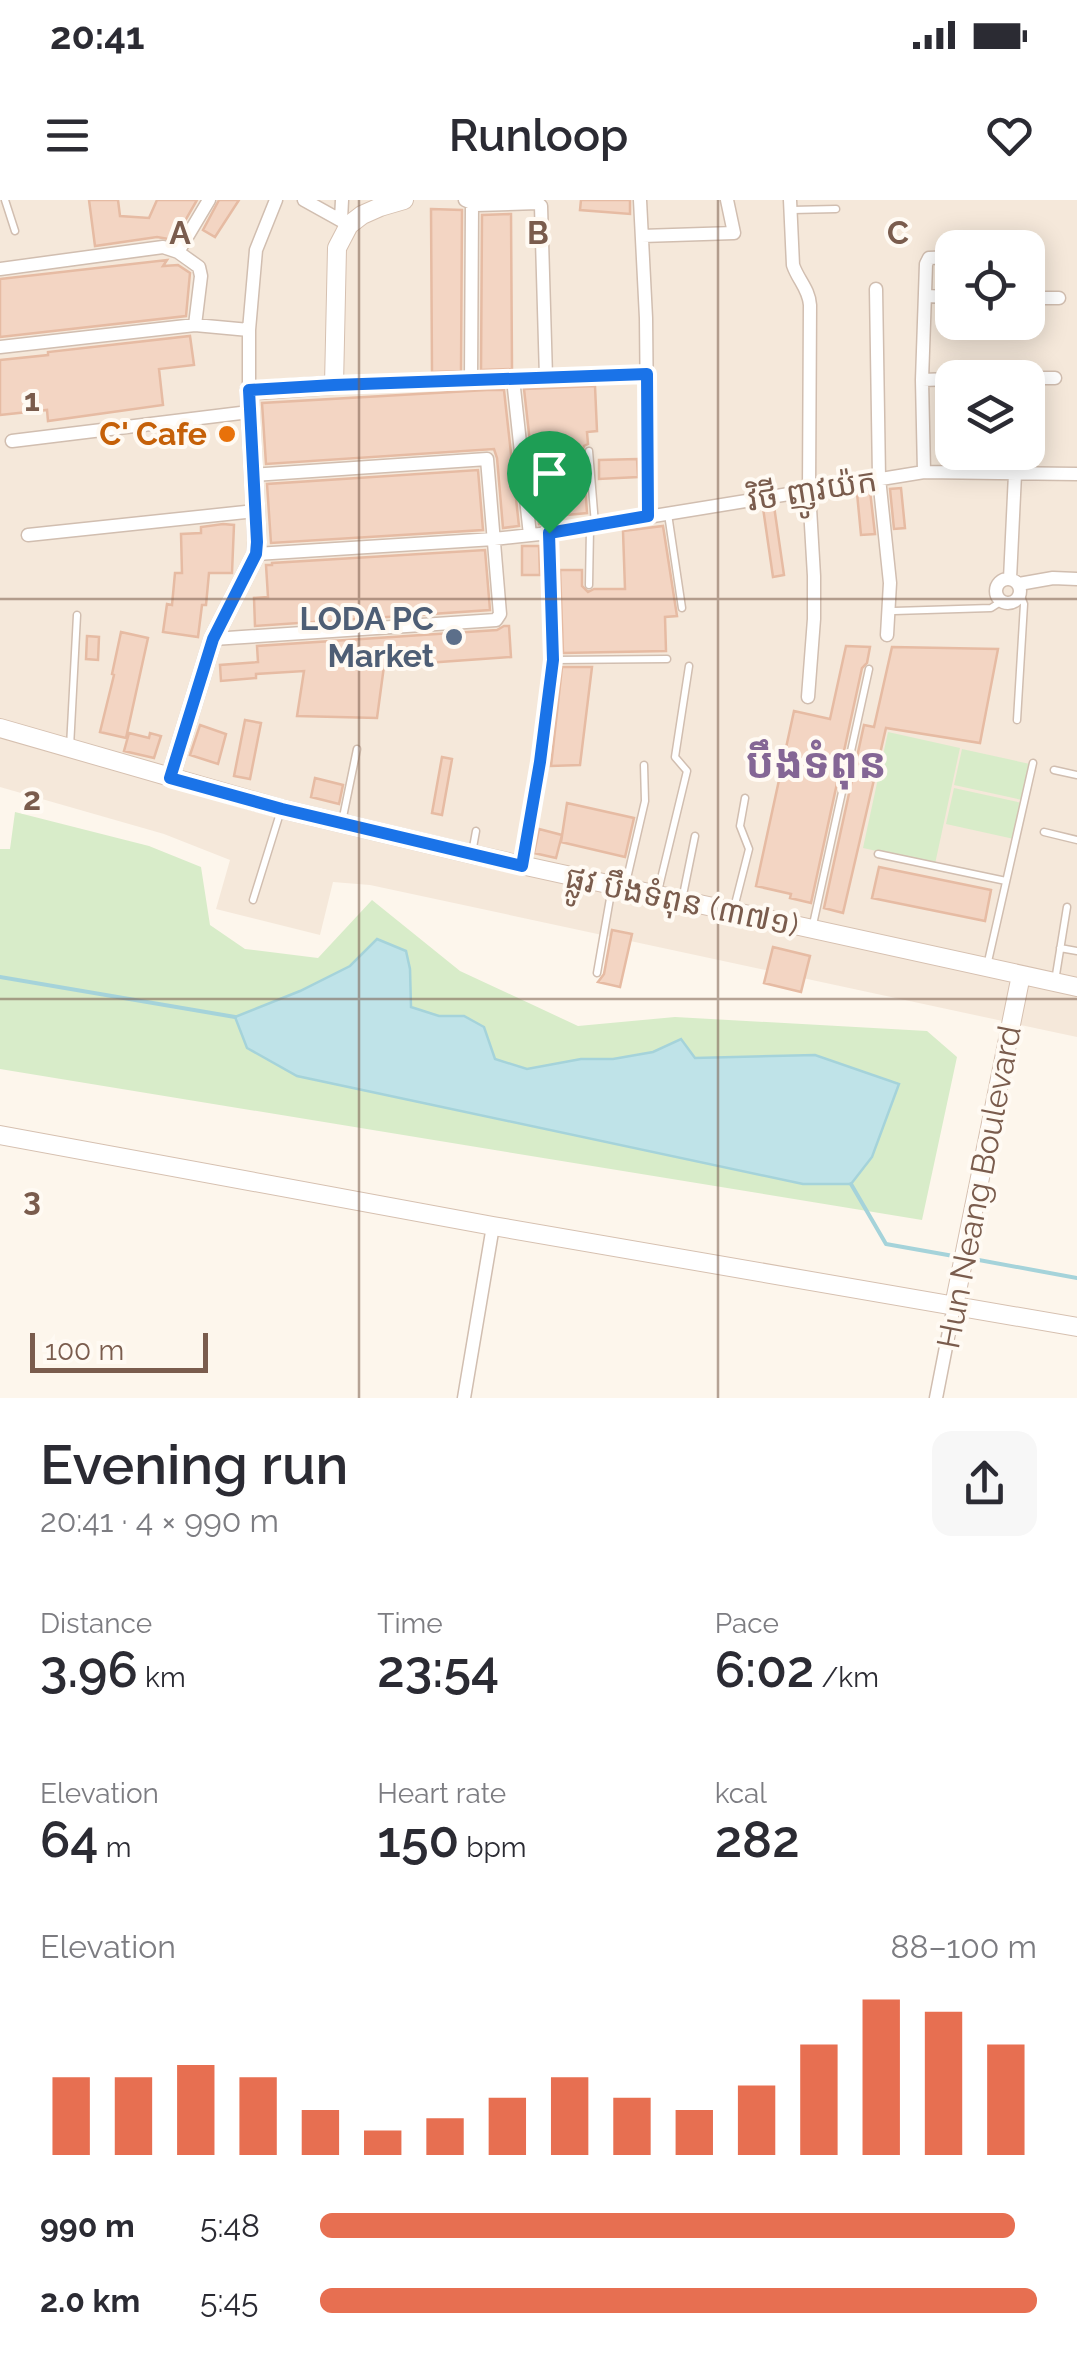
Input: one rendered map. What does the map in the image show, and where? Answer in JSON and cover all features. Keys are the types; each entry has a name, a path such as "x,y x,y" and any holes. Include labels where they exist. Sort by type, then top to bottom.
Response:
{"street":[{"path":"178,252 209,200"},
{"path":"170,778 213,639 256,554 249,330 256,250 276,200"},
{"path":"304,200 345,222"},
{"path":"334,385 337,248 345,222 342,200"},
{"path":"345,222 404,200"},
{"path":"640,200 648,516"},
{"path":"642,236 734,233 728,200"},
{"path":"472,380 468,202 541,205 546,377"},
{"path":"790,205 793,265 808,289 810,305 809,490 814,619 808,697"},
{"path":"0,268 158,247 178,252 200,271 195,325"},
{"path":"924,472 926,264 935,258"},
{"path":"876,289 879,478 890,583 887,635"},
{"path":"925,296 935,296"},
{"path":"1045,298 1059,298"},
{"path":"0,346 195,325 249,330"},
{"path":"249,390 647,374"},
{"path":"1045,378 1054,378"},
{"path":"513,379 530,535"},
{"path":"922,380 935,380"},
{"path":"12,440 249,412"},
{"path":"213,639 496,620 500,614 487,459 252,475"},
{"name":"វិថី ញូវយ៉ក","path":"256,554 549,533 924,472 1077,474"},
{"path":"1015,474 1016,586 1012,602 1002,601 997,595 1002,580 1016,586 1053,578 1077,579"},
{"path":"28,535 254,512"},
{"path":"522,866 553,660 549,533"},
{"name":"ផ្លូវ បឹងទំពុន (៣៧១)","path":"0,728 282,809 522,866 1077,987"},
{"name":"Hun Neang Boulevard","path":"936,1398 1022,976"},
{"path":"0,1135 493,1226 1077,1327"},
{"path":"464,1398 493,1226"}],"lane":[{"path":"5,200 15,231"},
{"path":"790,205 836,210"},
{"path":"588,586 592,526 589,450"},
{"path":"668,513 682,608"},
{"path":"1016,586 1024,604 1017,720"},
{"path":"894,611 991,608 1002,601"},
{"path":"70,748 77,615"},
{"path":"553,660 667,659"},
{"path":"656,896 687,771 675,757 689,666"},
{"path":"812,930 870,669"},
{"path":"341,823 357,750"},
{"path":"987,968 1033,763"},
{"path":"596,973 645,800 644,765"},
{"path":"1054,770 1077,775"},
{"path":"733,912 749,849 740,826 745,798"},
{"path":"253,900 282,809"},
{"path":"471,854 476,831"},
{"path":"1044,832 1077,840"},
{"path":"681,901 695,836"},
{"path":"878,854 1006,881"},
{"path":"1055,982 1067,907"},
{"path":"1060,948 1077,952"}],"shaded area":[{"path":"0,200 1077,200 1077,1037 370,885 333,882 320,935 216,909 230,860 164,834 0,787"}],"green space":[{"path":"888,732 960,748 935,864 863,848"},
{"path":"962,749 1030,764 1022,800 954,785"},
{"path":"954,788 1022,803 1014,839 946,824"},
{"path":"15,812 149,846 201,867 210,925 245,949 318,958 372,900 460,971 578,1026 675,1017 927,1031 957,1057 922,1220 0,1069 0,849 10,849"}],"water":[{"path":"377,939 406,951 411,1007 439,1016 464,1016 484,1027 495,1059 527,1069 653,1052 681,1039 695,1058 815,1055 899,1084 872,1157 851,1184 803,1184 297,1076 247,1048 235,1017 350,966"}],"building":[{"path":"89,200 118,200 120,216 149,218 157,200 197,200 174,240 157,237 95,246"},
{"path":"219,200 239,200 215,237 203,230"},
{"path":"581,200 630,200 630,214 580,210"},
{"path":"431,209 462,210 461,371 432,372"},
{"path":"511,214 512,369 481,370 482,215"},
{"path":"167,260 163,266 178,265 190,273 186,316 0,337 0,279"},
{"path":"190,336 194,365 159,369 163,405 48,421 47,410 0,415 0,360"},
{"path":"595,386 597,431 587,432 588,444 582,452 550,454 553,484 585,482 587,513 555,516 556,522 539,524 524,389"},
{"path":"504,390 519,526 503,528 494,449 266,464 262,403"},
{"path":"637,459 638,477 599,479 599,460"},
{"path":"478,470 483,530 271,543 267,484"},
{"path":"901,488 905,528 894,529 890,489"},
{"path":"870,491 875,534 861,535 857,493"},
{"path":"774,506 784,575 773,577 763,508"},
{"path":"234,525 232,573 209,573 198,637 163,632 167,604 172,605 175,573 182,573 181,534 201,533 201,527"},
{"path":"663,526 677,616 665,617 666,651 563,653 560,570 582,570 582,586 588,592 625,589 623,531"},
{"path":"522,546 539,546 540,575 522,575"},
{"path":"485,550 490,610 255,626 254,598 268,597 266,565 272,563"},
{"path":"509,626 511,657 384,666 377,718 297,716 304,671 221,681 220,665 258,662 257,646 497,630"},
{"path":"121,632 148,638 126,738 100,732"},
{"path":"87,636 99,637 98,660 86,659"},
{"path":"846,646 870,647 862,668 811,903 756,886 794,711 830,719"},
{"path":"892,647 998,649 980,743 886,728 843,913 824,908 864,725 874,727"},
{"path":"562,667 592,667 580,765 551,766"},
{"path":"245,720 261,723 250,779 234,776"},
{"path":"200,725 226,734 218,764 190,755"},
{"path":"129,733 149,738 150,733 161,736 154,758 124,751"},
{"path":"442,757 452,759 442,815 432,813"},
{"path":"315,778 343,785 339,804 311,797"},
{"path":"567,803 634,818 625,857 561,842"},
{"path":"539,829 562,835 556,858 534,853"},
{"path":"879,867 991,890 985,921 872,898"},
{"path":"612,930 632,934 620,987 598,982 604,974"},
{"path":"773,947 810,956 801,992 764,983"}],"waterway":[{"path":"0,977 235,1017"},
{"path":"851,1184 886,1244 959,1257"},
{"path":"968,1258 1077,1278"}],"place":[{"name":"C' Cafe","path":"227,434"},
{"name":"LODA PC Market","path":"454,637"}],"district":[{"name":"បឹងទំពុន","path":"816,763"}],"route":[{"path":"647,374 648,516 549,533 553,660 522,866 170,778 213,639 256,554 249,390 647,374"}]}
